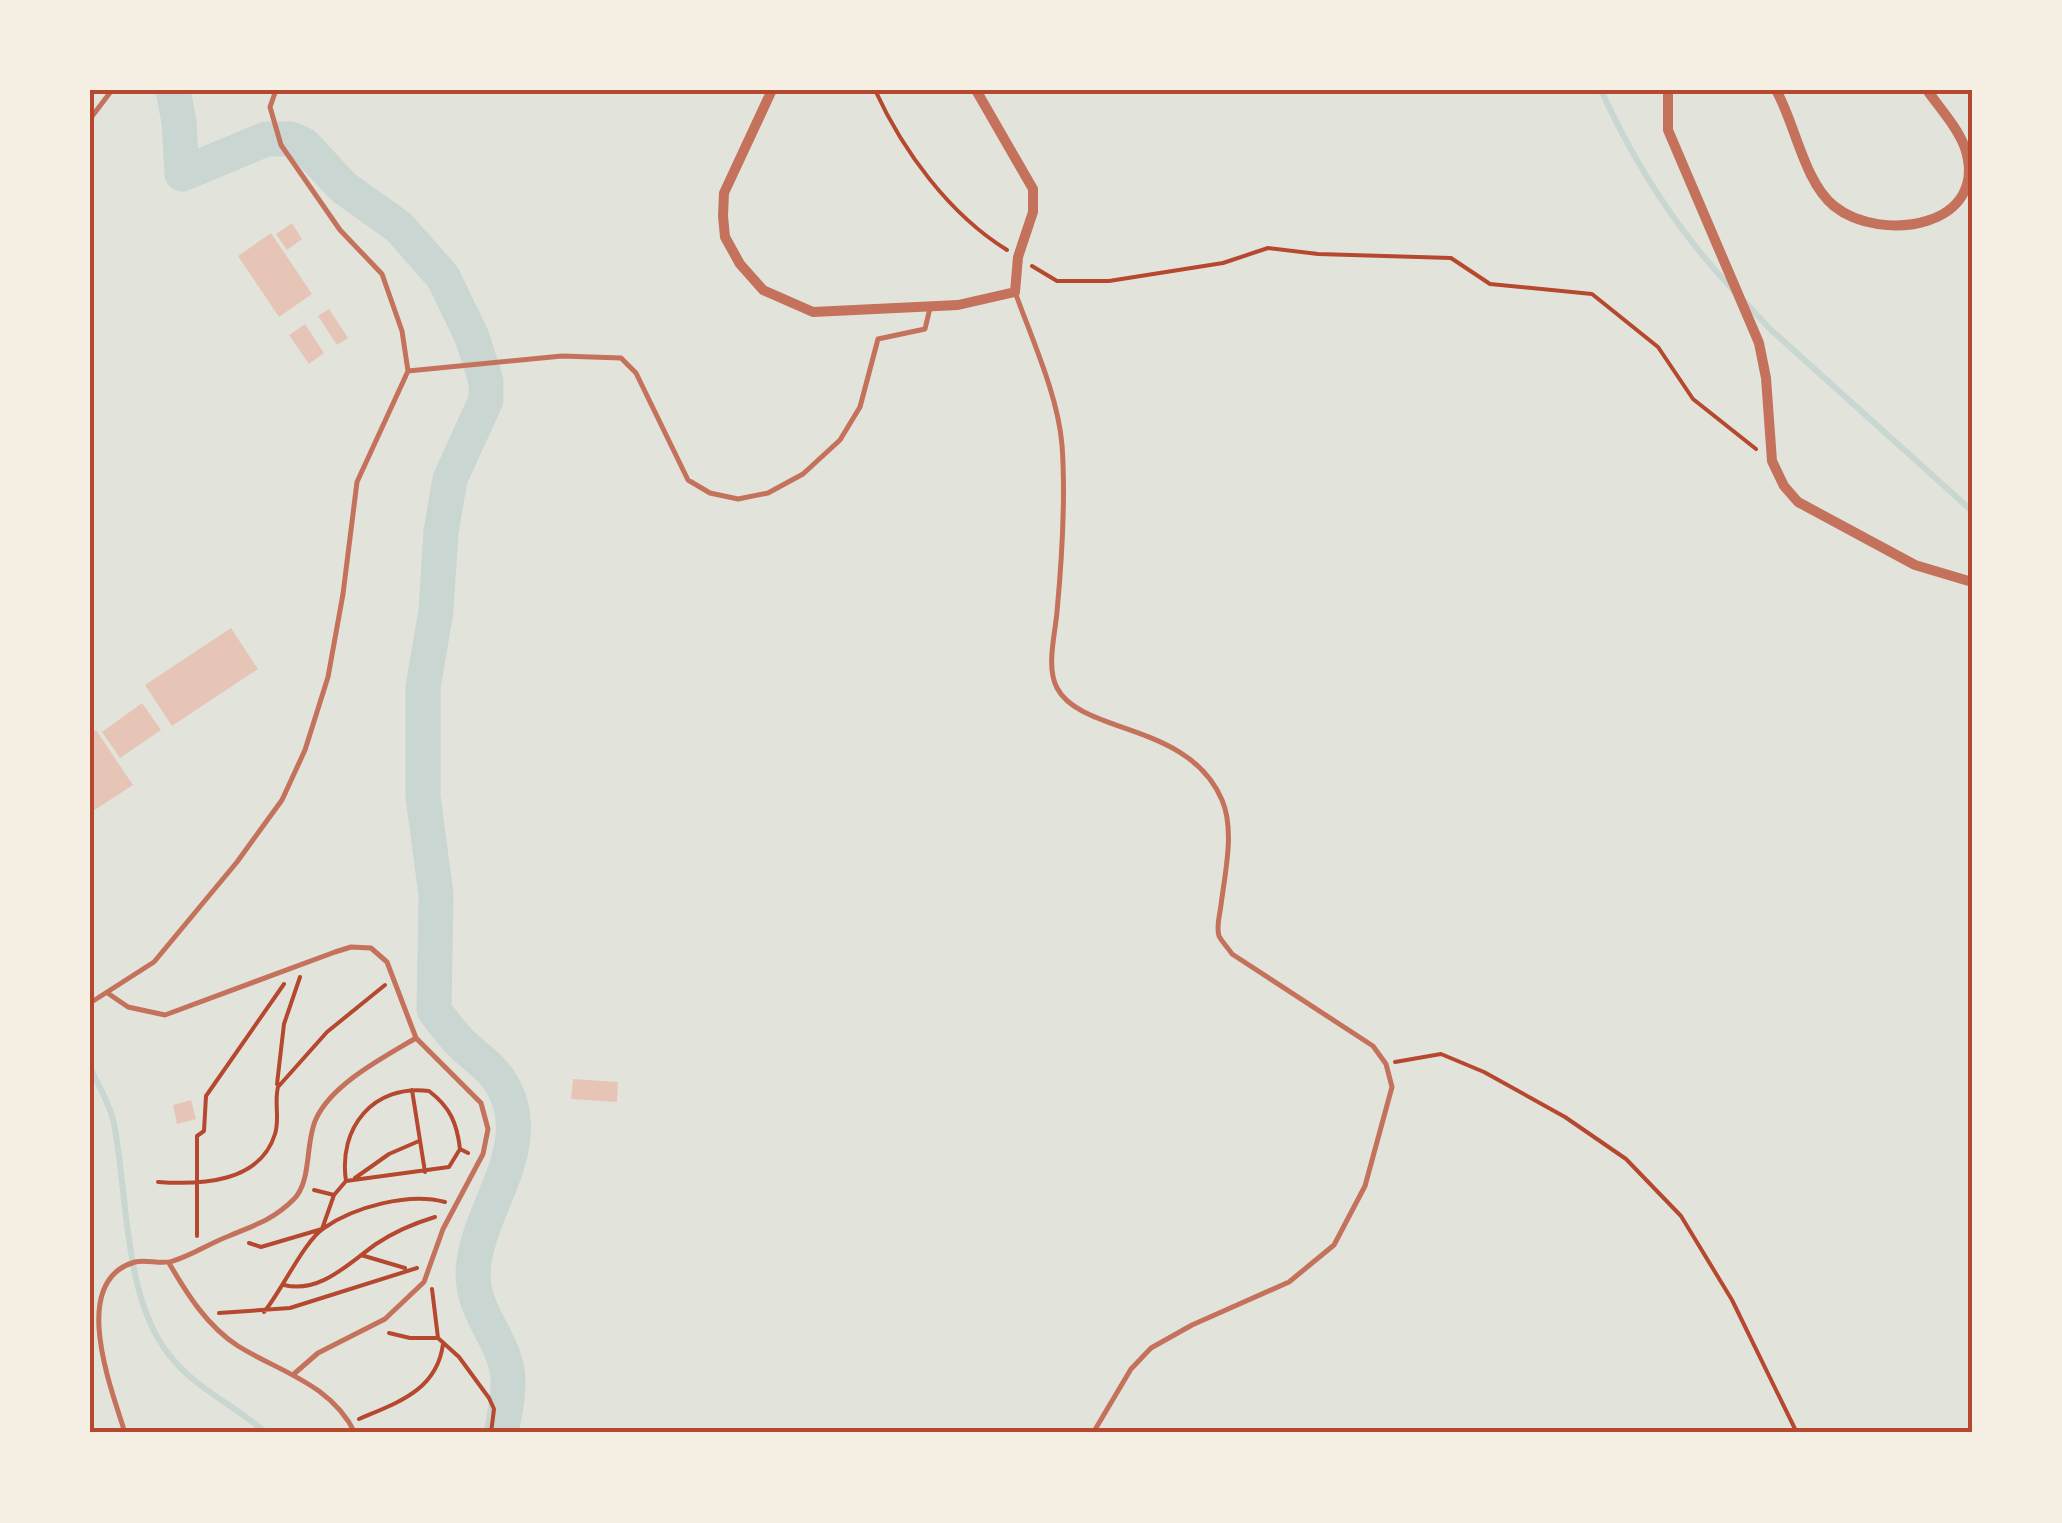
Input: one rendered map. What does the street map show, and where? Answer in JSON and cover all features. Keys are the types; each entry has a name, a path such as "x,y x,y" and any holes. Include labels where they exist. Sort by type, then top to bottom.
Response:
{"street":[{"path":"772,90 724,193 725,237 740,264 763,290 813,312 958,305 1016,292 1018,258 1033,212 1033,189 976,90"},
{"path":"1668,90 1668,130 1760,343 1772,461 1791,494 1820,516 1915,565 1972,582"},
{"path":"1776,90 1818,186 1833,206 1862,222 1901,225 1934,222 1958,203 1968,181 1964,148 1927,90"}],"lane":[{"path":"90,119 112,90"},
{"path":"90,1003 154,962 237,862 282,800 306,750 328,677 357,482 408,371 402,330 382,274 340,230 281,146 270,107 276,90"},
{"path":"1016,292 1062,440 1064,491 1052,650 1055,685 1068,702 1109,722 1166,742 1186,755 1214,784 1224,804 1228,831 1219,935 1232,954 1372,1046 1386,1064 1392,1086 1365,1186 1334,1245 1289,1282 1152,1348 1131,1369 1093,1433"},
{"path":"408,371 562,356 622,358 636,373 688,480 710,493 738,499 768,493 803,474 840,440 860,406 878,340 925,329 930,306"},
{"path":"108,993 128,1007 164,1014 351,948 371,948 387,962 416,1038 481,1104 488,1129 483,1154 450,1215 424,1282 374,1327 318,1352 295,1373"},
{"path":"125,1433 99,1343 102,1293 116,1272 137,1261 169,1263 264,1224 298,1196 315,1120 328,1102 360,1072 416,1038"},
{"path":"169,1263 189,1298 217,1328 239,1346 295,1373 324,1396 355,1433"}],"path":[{"path":"875,90 895,134 985,237 1057,281 1156,276 1223,264 1268,248 1318,254 1451,258 1490,284 1592,294 1658,346 1693,399 1772,461"},
{"path":"158,1182 223,1180 244,1172 270,1145 276,1131 274,1098 284,1024 301,964"},
{"path":"196,1232 197,1136 204,1131 206,1096 301,964"},
{"path":"278,1087 327,1032 394,980"},
{"path":"1386,1064 1440,1054 1484,1072 1565,1118 1626,1159 1680,1216 1732,1300 1797,1433"},
{"path":"412,1090 425,1172"},
{"path":"412,1090 429,1091 449,1110 457,1125 460,1149 449,1168 350,1180 343,1163 350,1130 369,1108 412,1090"},
{"path":"264,1312 322,1228 334,1195 376,1162 419,1141"},
{"path":"460,1149 483,1154"},
{"path":"300,1188 334,1195"},
{"path":"228,1236 261,1247 403,1200 439,1200 455,1205"},
{"path":"282,1284 313,1285 403,1229 450,1215"},
{"path":"362,1255 409,1269"},
{"path":"350,1423 400,1404 432,1376 441,1339 410,1338 374,1327"}],"shaded area":[{"path":"90,90 1972,90 1972,1433 90,1433"}],"building":[{"path":"292,223 302,239 287,250 276,234"},
{"path":"271,233 312,294 279,317 238,256"},
{"path":"329,309 348,338 337,345 318,316"},
{"path":"305,324 324,353 309,364 289,335"},
{"path":"231,628 258,669 172,726 145,685"},
{"path":"142,703 161,730 120,758 102,732"},
{"path":"96,730 133,785 90,813 90,734"},
{"path":"573,1079 618,1082 617,1102 571,1099"},
{"path":"191,1100 196,1119 177,1124 173,1105"}],"waterway":[{"path":"173,90 182,174 266,139 291,139 304,145 343,187 399,227 443,277 472,337 486,381 486,400 450,479 441,532 436,611 423,687 423,796 436,895 434,1010 459,1041 498,1078 511,1107 514,1131 473,1272 478,1302 506,1366 508,1393 501,1433"},
{"path":"1601,90 1660,197 1735,292"},
{"path":"1744,301 1972,511"},
{"path":"90,1067 112,1117 135,1276 155,1332 181,1368 266,1433"}]}
